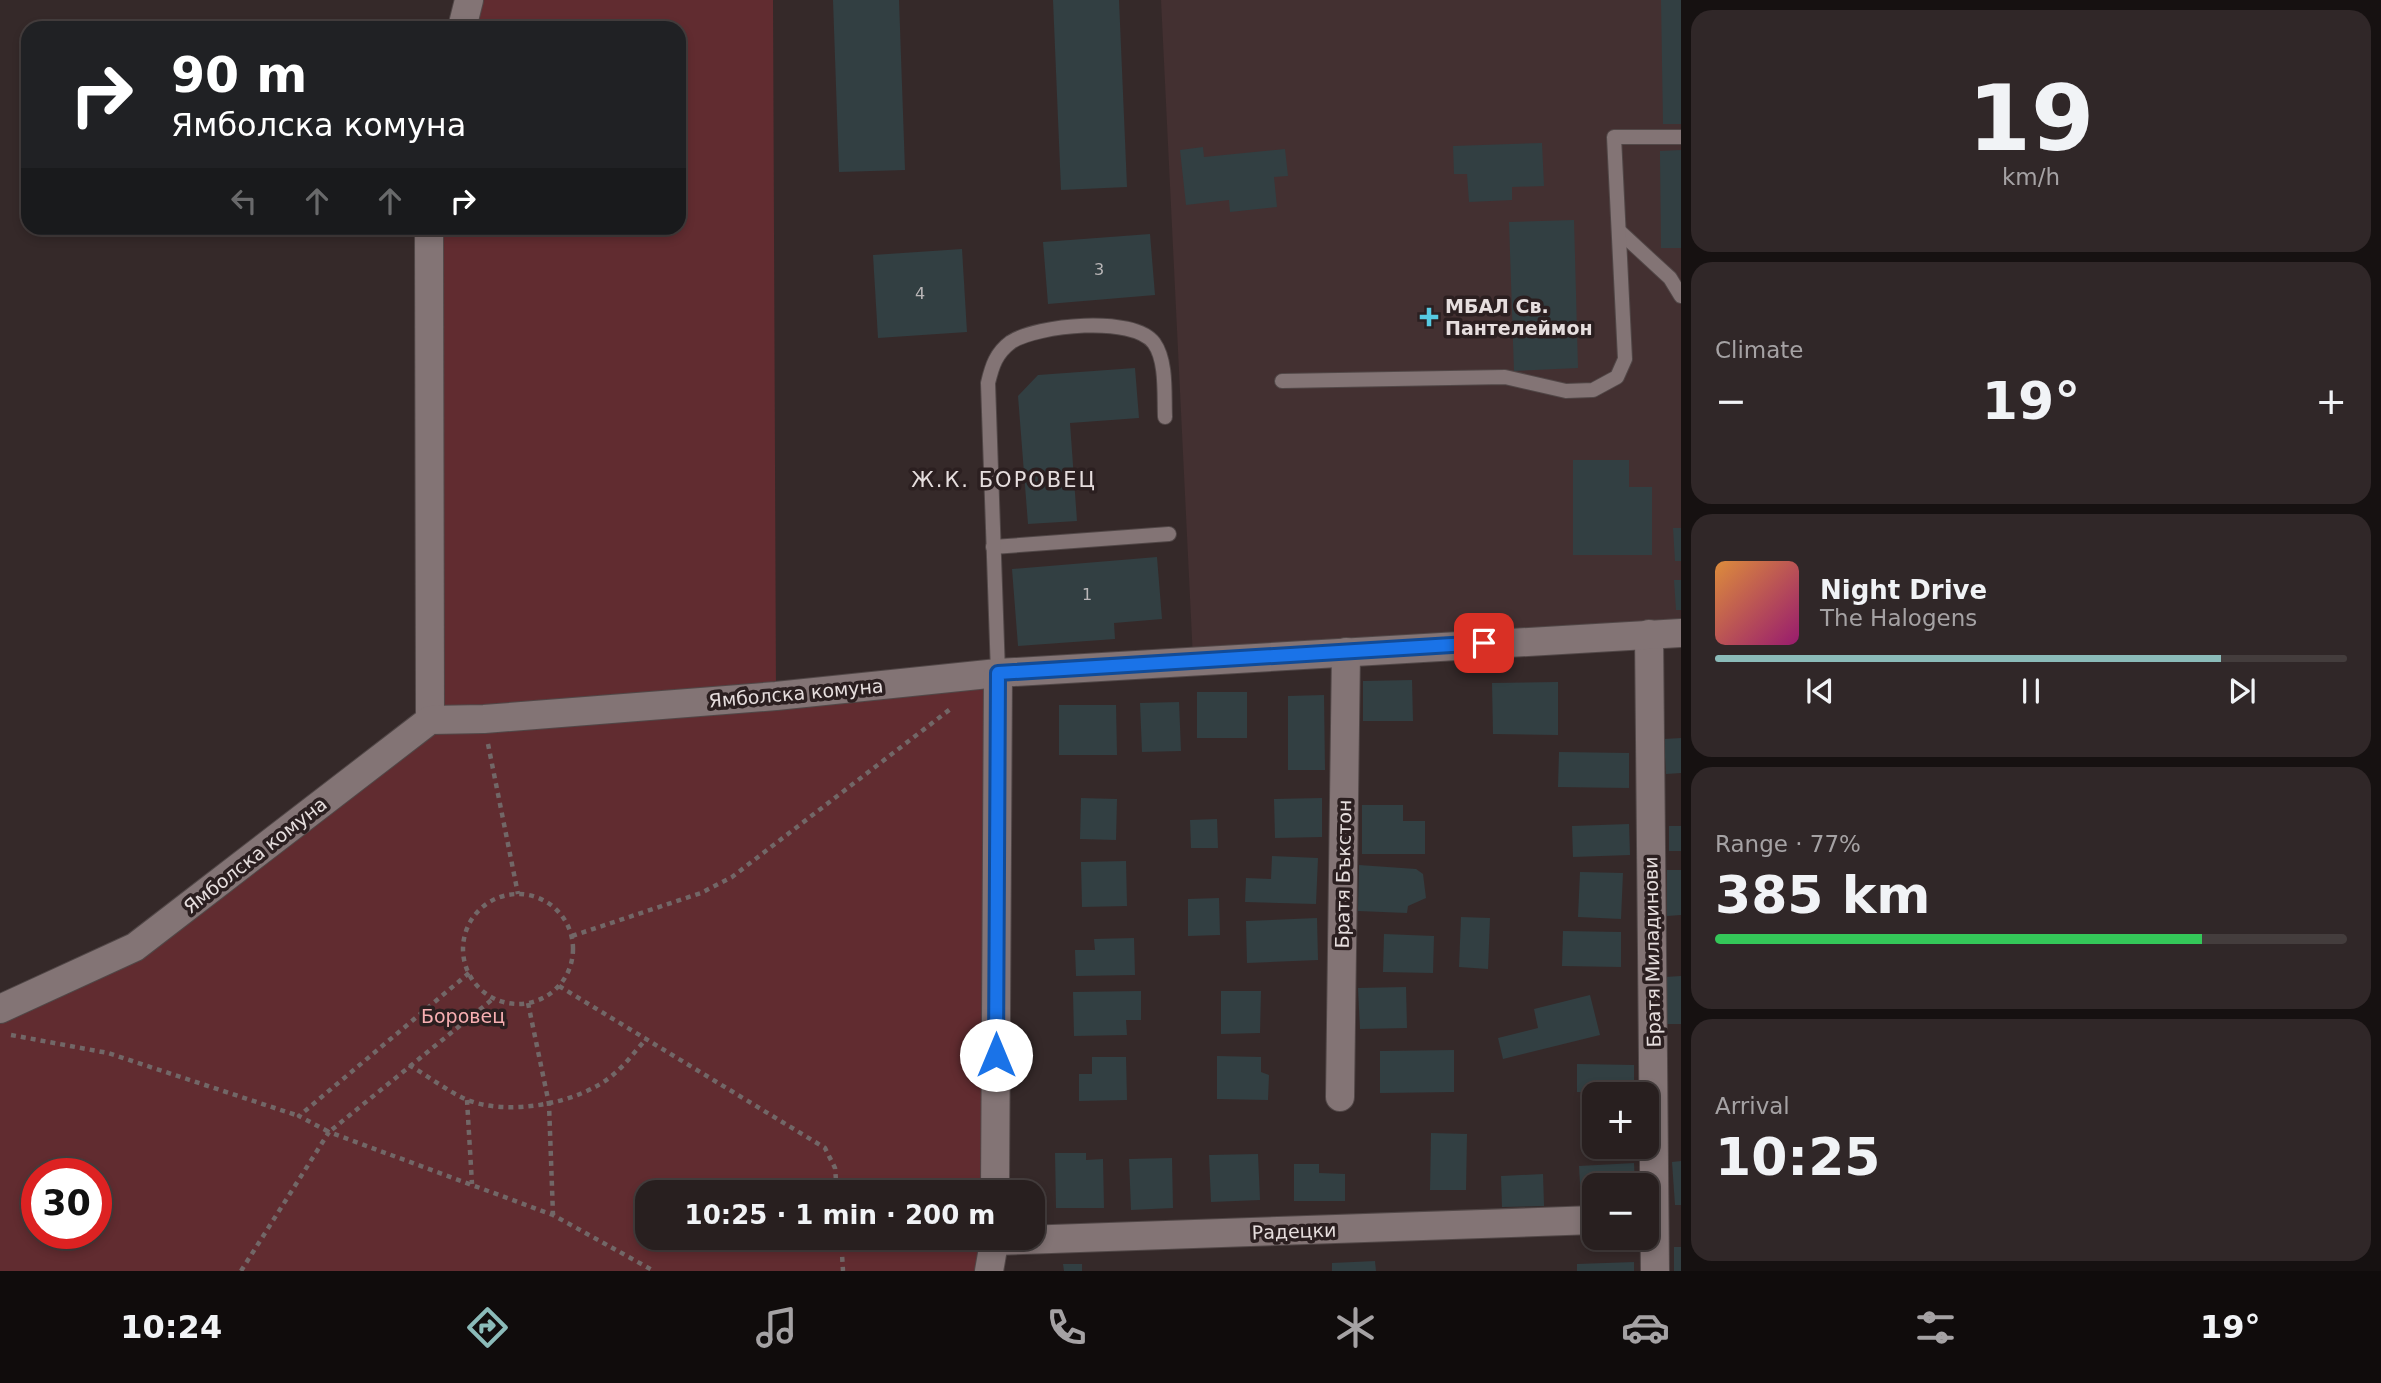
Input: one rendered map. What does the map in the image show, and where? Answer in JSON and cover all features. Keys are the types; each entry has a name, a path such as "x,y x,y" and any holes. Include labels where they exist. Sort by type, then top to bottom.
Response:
{"street":[{"path":"464,21 469,0"},
{"path":"429,235 430,720"},
{"name":"Ямболска комуна","path":"4,1021 135,947 430,720 484,719 776,696 998,673 1681,633"},
{"name":"Братя Миладинови","path":"1649,634 1661,1218 1655,1271"},
{"name":"Братя Бъкстон","path":"1340,1097 1346,652"},
{"path":"995,1180 998,673"},
{"name":"Радецки","path":"1045,1237 1582,1220"},
{"path":"989,1271 993,1250"}],"lane":[{"path":"1282,381 1505,377 1566,391 1593,390 1617,377 1625,359 1614,138 1681,137"},
{"path":"1619,231 1670,278 1681,296"},
{"path":"998,673 988,383 995,358 1011,342 1037,332 1115,324 1136,330 1153,342 1161,359 1165,417"},
{"path":"993,547 1169,534"}],"path":[{"path":"572,936 701,893 732,877 954,707"},
{"path":"484,719 518,894"},
{"path":"518,894 536,897 552,905 565,919 572,936 573,954 569,971 559,986 545,997 528,1003 510,1003 494,998 479,987 469,973 464,956 465,937 472,920 484,906 500,897 518,894"},
{"path":"299,1116 469,973"},
{"path":"559,986 825,1148 835,1168 836,1180"},
{"path":"241,1271 329,1132 494,998"},
{"path":"528,1003 550,1104 553,1215"},
{"path":"4,1021 299,1116 329,1132 553,1215 654,1271"},
{"path":"409,1065 467,1100 517,1108 550,1104 589,1090 614,1075 647,1038"},
{"path":"467,1100 472,1184"},
{"path":"842,1250 843,1271"}],"shaded area":[{"name":"МБАЛ Св. Пантелеймон","path":"1161,0 1681,0 1681,633 1193,659"}],"green space":[{"name":"Боровец","path":"469,0 773,0 776,695 998,673 995,1180 635,1180 635,1250 993,1250 989,1271 0,1271 0,1009 135,947 430,720 429,235 686,235 686,21 464,21"}],"building":[{"path":"833,0 899,0 905,170 839,172"},
{"path":"1053,0 1119,0 1127,187 1061,190"},
{"path":"1661,0 1681,0 1681,124 1663,124"},
{"path":"1542,143 1544,186 1512,187 1512,200 1469,202 1467,174 1454,174 1453,146"},
{"path":"1203,147 1204,157 1285,149 1288,176 1274,177 1277,207 1230,212 1229,200 1186,205 1180,150"},
{"path":"1681,150 1681,248 1661,248 1660,151"},
{"path":"1574,220 1578,368 1514,371 1509,222"},
{"path":"1150,234 1155,295 1048,304 1043,242"},
{"path":"962,249 967,332 878,338 873,255"},
{"path":"1135,368 1139,418 1070,423 1077,521 1028,524 1018,396 1038,375"},
{"path":"1573,460 1629,460 1629,487 1652,487 1652,555 1573,555"},
{"path":"1673,528 1681,528 1681,561 1675,561"},
{"path":"1157,557 1162,619 1114,623 1115,639 1018,646 1012,569"},
{"path":"1674,580 1681,580 1681,610 1676,610"},
{"path":"1412,680 1413,721 1363,721 1363,681"},
{"path":"1558,682 1558,735 1493,734 1492,683"},
{"path":"1197,692 1247,692 1247,738 1197,738"},
{"path":"1324,695 1325,770 1288,770 1288,696"},
{"path":"1179,702 1181,751 1142,752 1140,703"},
{"path":"1059,705 1116,705 1117,755 1059,755"},
{"path":"1681,738 1681,773 1666,774 1664,739"},
{"path":"1559,752 1629,753 1629,788 1558,787"},
{"path":"1081,798 1117,799 1116,840 1080,839"},
{"path":"1322,798 1322,837 1275,838 1274,799"},
{"path":"1362,805 1403,805 1403,821 1425,821 1425,854 1362,854"},
{"path":"1217,819 1218,848 1191,848 1190,820"},
{"path":"1629,824 1630,855 1573,857 1572,826"},
{"path":"1669,826 1681,826 1681,851 1669,851"},
{"path":"1272,856 1318,858 1316,904 1245,902 1246,878 1271,879"},
{"path":"1126,861 1127,906 1082,907 1081,862"},
{"path":"1359,865 1416,869 1423,874 1426,898 1408,906 1407,913 1358,911"},
{"path":"1667,870 1681,870 1681,915 1667,916"},
{"path":"1580,872 1623,873 1621,919 1578,917"},
{"path":"1219,898 1220,935 1188,936 1188,899"},
{"path":"1461,917 1490,918 1488,969 1459,967"},
{"path":"1317,918 1318,960 1247,963 1246,921"},
{"path":"1563,931 1621,932 1621,967 1562,966"},
{"path":"1384,934 1434,936 1433,973 1383,972"},
{"path":"1134,938 1135,975 1076,976 1075,950 1095,950 1094,939"},
{"path":"1681,976 1681,1024 1667,1024 1665,977"},
{"path":"1406,987 1407,1028 1360,1029 1358,988"},
{"path":"1141,991 1141,1020 1126,1020 1127,1035 1074,1036 1073,992"},
{"path":"1221,991 1261,991 1260,1033 1221,1034"},
{"path":"1590,995 1600,1035 1503,1059 1498,1038 1538,1028 1534,1009"},
{"path":"1454,1050 1454,1092 1380,1093 1380,1051"},
{"path":"1217,1056 1261,1057 1261,1072 1269,1075 1268,1100 1217,1099"},
{"path":"1092,1057 1126,1057 1127,1100 1079,1101 1079,1074 1092,1074"},
{"path":"1577,1064 1634,1065 1634,1082 1582,1082 1582,1092 1577,1092"},
{"path":"1431,1133 1467,1134 1466,1190 1430,1190"},
{"path":"1055,1153 1086,1153 1086,1160 1103,1159 1104,1208 1056,1208"},
{"path":"1258,1154 1260,1200 1211,1202 1209,1155"},
{"path":"1172,1158 1173,1208 1131,1210 1129,1159"},
{"path":"1681,1161 1681,1205 1675,1205 1672,1162"},
{"path":"1634,1163 1634,1173 1582,1173 1581,1200 1579,1166"},
{"path":"1294,1164 1319,1164 1319,1173 1345,1174 1345,1201 1294,1201"},
{"path":"1543,1174 1544,1206 1502,1207 1501,1176"},
{"path":"1674,1247 1681,1247 1681,1271 1674,1271"},
{"path":"1375,1261 1376,1271 1332,1271 1332,1263"},
{"path":"1634,1262 1634,1271 1577,1271 1577,1264"},
{"path":"1063,1264 1082,1264 1082,1271 1064,1271"}],"place":[{"name":"МБАЛ Св. Пантелеймон","path":"1429,317"}],"district":[{"name":"Ж.К. БОРОВЕЦ","path":"1004,480"}],"route":[{"path":"996,1055 998,673 1484,643"}]}
